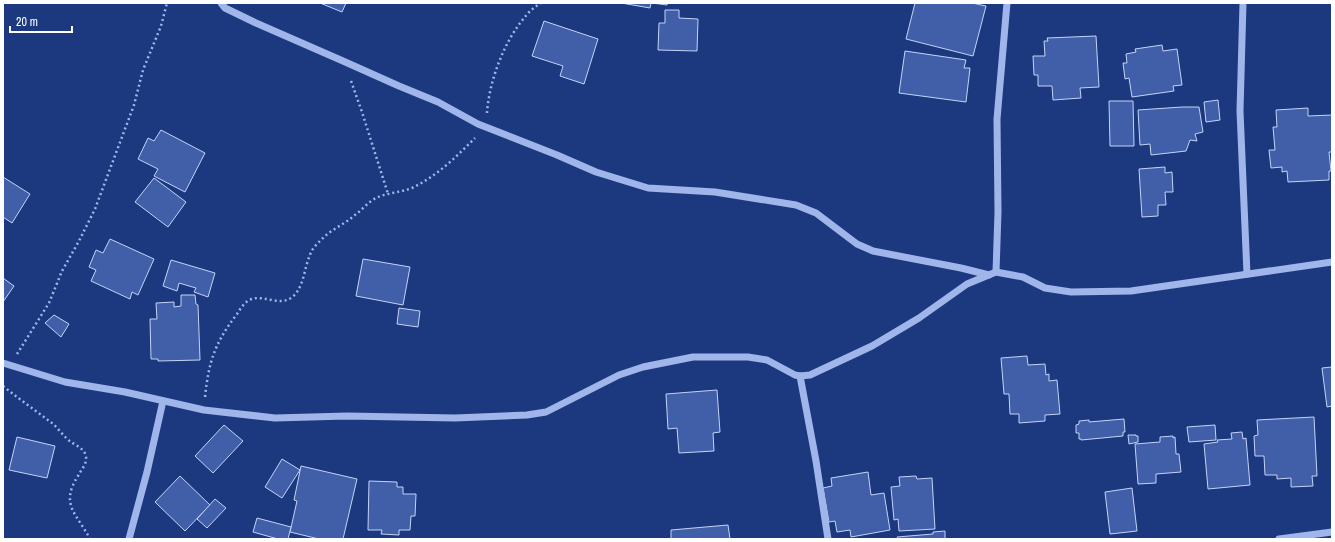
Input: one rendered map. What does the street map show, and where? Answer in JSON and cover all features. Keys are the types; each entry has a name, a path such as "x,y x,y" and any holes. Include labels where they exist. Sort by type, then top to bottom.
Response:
{"street":[{"path":"221,3 225,8 256,23 438,102 485,127 596,172 648,188 715,192 796,204 816,213 857,244 873,251 992,274 1022,277 1045,288 1071,292 1131,291 1332,262"},
{"path":"992,274 998,212 997,119 1007,3"},
{"path":"1243,3 1240,111 1247,274"},
{"path":"6,364 65,382 125,392 204,410 275,418 347,416 455,418 526,415 546,412 619,375 643,367 693,357 748,357 767,360 795,375 810,375 872,346 919,318 966,284 992,274"},
{"path":"800,376 816,460 828,539"},
{"path":"129,539 147,472 163,401"},
{"path":"1279,539 1332,532"}],"path":[{"path":"6,364 26,341 49,303 62,271 79,241 94,209 134,105 143,70 161,26 167,3"},
{"path":"204,410 206,387 215,348 224,330 243,306 253,299 260,298 276,301 291,298 298,291 310,254 324,236 354,216 377,197 404,192 428,179 447,165 474,139 485,127 488,103 496,70 506,48 522,20 541,3"},
{"path":"343,61 362,112 388,194"},
{"path":"3,386 52,424 70,442 82,449 85,453 86,461 70,489 70,496 75,516 90,539"}],"building":[{"path":"320,3 346,3 342,12"},
{"path":"621,3 651,3 650,8"},
{"path":"652,3 668,3 667,5"},
{"path":"915,3 972,3 986,6 973,56 906,39"},
{"path":"665,10 679,10 679,18 698,19 697,51 658,50 659,23 665,23"},
{"path":"544,21 598,39 584,84 560,76 563,66 532,56"},
{"path":"1096,36 1099,87 1080,88 1081,98 1053,100 1052,86 1038,86 1038,75 1034,75 1033,56 1045,56 1044,41 1048,41 1047,38"},
{"path":"1162,45 1163,51 1177,49 1182,85 1173,86 1174,91 1132,97 1129,78 1125,79 1123,63 1127,63 1126,54 1136,52 1135,49"},
{"path":"905,51 966,60 964,68 970,68 966,102 899,93"},
{"path":"1218,100 1220,120 1206,122 1204,102"},
{"path":"1109,101 1133,101 1134,146 1110,146"},
{"path":"1199,107 1203,132 1195,134 1197,141 1190,140 1186,151 1151,155 1150,144 1140,145 1138,110"},
{"path":"1308,108 1308,116 1332,115 1332,152 1329,152 1331,171 1329,171 1329,180 1288,182 1287,171 1282,172 1282,167 1271,168 1269,150 1275,150 1273,127 1277,127 1276,110"},
{"path":"161,130 205,153 185,192 154,176 158,169 138,159 148,138 154,141"},
{"path":"1165,167 1165,173 1172,172 1173,192 1165,192 1166,205 1158,205 1158,216 1142,217 1139,169"},
{"path":"3,177 30,194 12,223 3,217"},
{"path":"154,178 186,202 168,227 135,202"},
{"path":"110,239 154,259 138,295 132,292 130,299 91,281 96,270 89,267 96,250 103,253"},
{"path":"363,259 410,267 403,305 356,296"},
{"path":"171,260 215,273 208,297 194,292 196,288 179,283 177,291 163,286"},
{"path":"3,278 14,286 3,302"},
{"path":"181,295 195,295 196,304 198,305 200,360 158,361 158,359 151,359 150,319 157,319 156,303 174,302 174,307 181,306"},
{"path":"399,308 420,311 418,327 397,324"},
{"path":"54,315 69,324 61,337 45,323"},
{"path":"1027,356 1028,365 1045,364 1046,375 1049,374 1049,381 1057,380 1060,414 1045,415 1045,421 1019,423 1019,414 1010,414 1009,394 1004,394 1001,358"},
{"path":"1332,367 1332,406 1327,407 1322,368"},
{"path":"717,390 720,432 713,433 714,451 679,453 677,428 668,429 666,394"},
{"path":"1314,417 1317,476 1312,476 1313,486 1291,487 1291,478 1277,479 1277,475 1265,475 1264,456 1255,456 1254,436 1258,435 1257,420"},
{"path":"1124,419 1125,432 1123,432 1123,436 1081,440 1079,439 1079,433 1076,433 1076,425 1079,424 1079,421 1089,420 1089,422"},
{"path":"224,425 243,441 213,473 195,456"},
{"path":"1215,425 1216,440 1189,442 1187,427"},
{"path":"1242,432 1243,439 1246,438 1250,485 1208,489 1204,444 1218,442 1217,440 1232,439 1231,433"},
{"path":"1128,435 1138,436 1138,442 1129,444"},
{"path":"1173,436 1173,438 1175,437 1176,454 1179,454 1181,472 1156,474 1156,483 1138,484 1135,444 1160,442 1160,437"},
{"path":"17,437 55,446 47,478 9,470"},
{"path":"282,459 300,470 282,498 265,487"},
{"path":"301,466 357,479 343,539 319,539 290,532 297,501 294,500"},
{"path":"868,472 871,495 884,493 890,530 851,537 850,530 837,532 835,521 829,522 823,488 832,486 831,478"},
{"path":"180,476 210,505 185,531 155,502"},
{"path":"916,476 917,479 932,478 935,529 899,531 898,519 894,520 891,487 900,486 899,477"},
{"path":"369,481 397,482 397,487 403,487 403,494 416,494 415,516 411,516 410,530 399,530 399,535 381,534 382,530 368,530"},
{"path":"1132,488 1137,531 1110,534 1105,492"},
{"path":"215,499 226,508 207,528 197,519"},
{"path":"257,518 291,527 288,539 278,539 253,532"},
{"path":"728,525 730,539 671,539 671,530"},
{"path":"945,531 945,539 898,539 897,537 933,534 933,532"}]}
